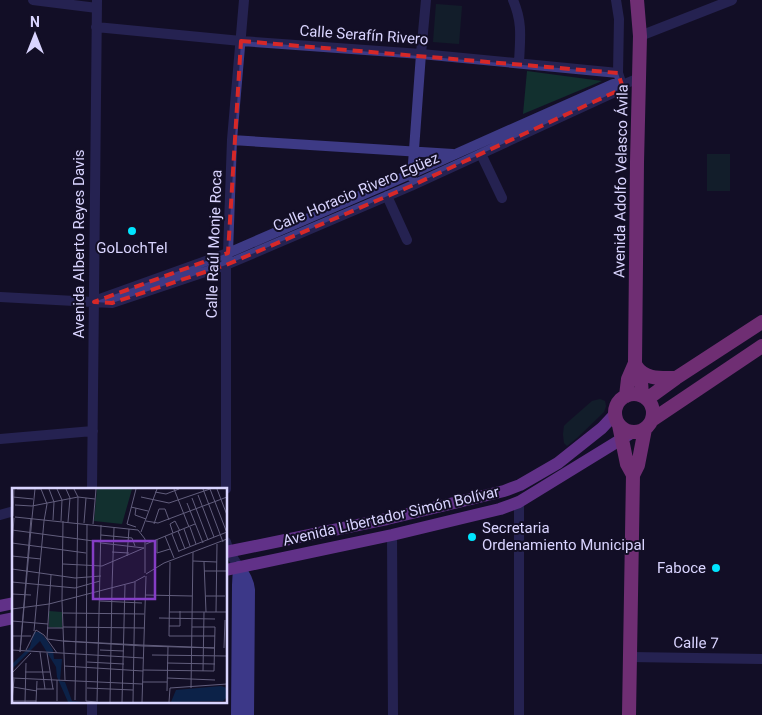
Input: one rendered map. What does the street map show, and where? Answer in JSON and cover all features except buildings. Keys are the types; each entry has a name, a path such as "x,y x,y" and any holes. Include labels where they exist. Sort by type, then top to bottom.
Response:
{"highway":[{"name":"Avenida Adolfo Velasco Ávila","path":"637,0 640,36 635,363 644,397"},
{"path":"644,397 762,322"},
{"path":"633,475 627,464 638,430 653,409 644,397 631,394 619,402 616,408 617,419 623,429 638,430 762,346"},
{"name":"Avenida Adolfo Velasco Ávila","path":"626,396 628,379 635,363"},
{"path":"635,363 640,372 648,377 676,378"},
{"path":"630,715 633,475 638,465 638,430"}],"main road":[{"name":"Avenida Libertador Simón Bolívar","path":"228,549 387,519 504,492 558,463 602,428 617,419"},
{"name":"Avenida Libertador Simón Bolívar","path":"232,568 392,535 519,502 638,430"},
{"path":"232,568 238,585 237,715"},
{"path":"232,568 246,578 249,584 248,715"}],"street":[{"path":"33,0 97,4"},
{"name":"Calle Raúl Monje Roca","path":"226,488 226,265 232,140 244,0"},
{"path":"411,186 426,0"},
{"path":"512,0 518,11 521,29 519,63"},
{"path":"616,0 619,18 618,73 622,85"},
{"path":"640,36 732,0"},
{"name":"Avenida Alberto Reyes Davis","path":"92,488 97,4"},
{"name":"Calle Serafín Rivero","path":"96,27 240,41 421,54 618,73"},
{"name":"Calle Horacio Rivero Egüez","path":"0,297 112,303 226,265 411,186 615,92 622,85 639,78"},
{"name":"Calle Horacio Rivero Egüez","path":"94,302 228,253 613,84 622,85"},
{"path":"232,140 455,154 458,164"},
{"path":"481,154 502,198"},
{"path":"387,196 407,240"},
{"path":"0,438 93,431"},
{"path":"519,502 519,715"},
{"path":"392,535 393,715"},
{"path":"228,553 232,568"},
{"name":"Calle 7","path":"630,657 762,659"},
{"path":"92,702 92,715"}],"highlighted area":[{"path":"241,41 618,73 622,85 615,92 411,186 226,265 112,303 94,302 228,253"}],"green space":[{"path":"436,4 462,6 459,44 433,42"},
{"path":"527,71 602,81 523,114"},
{"path":"707,154 730,154 730,191 707,191"},
{"path":"600,399 605,401 604,412 567,446 564,443 564,426 592,401"}],"place":[{"name":"GoLochTel","path":"132,231"},
{"name":"Secretaria Ordenamiento Municipal","path":"472,537"},
{"name":"Faboce","path":"716,568"}]}
